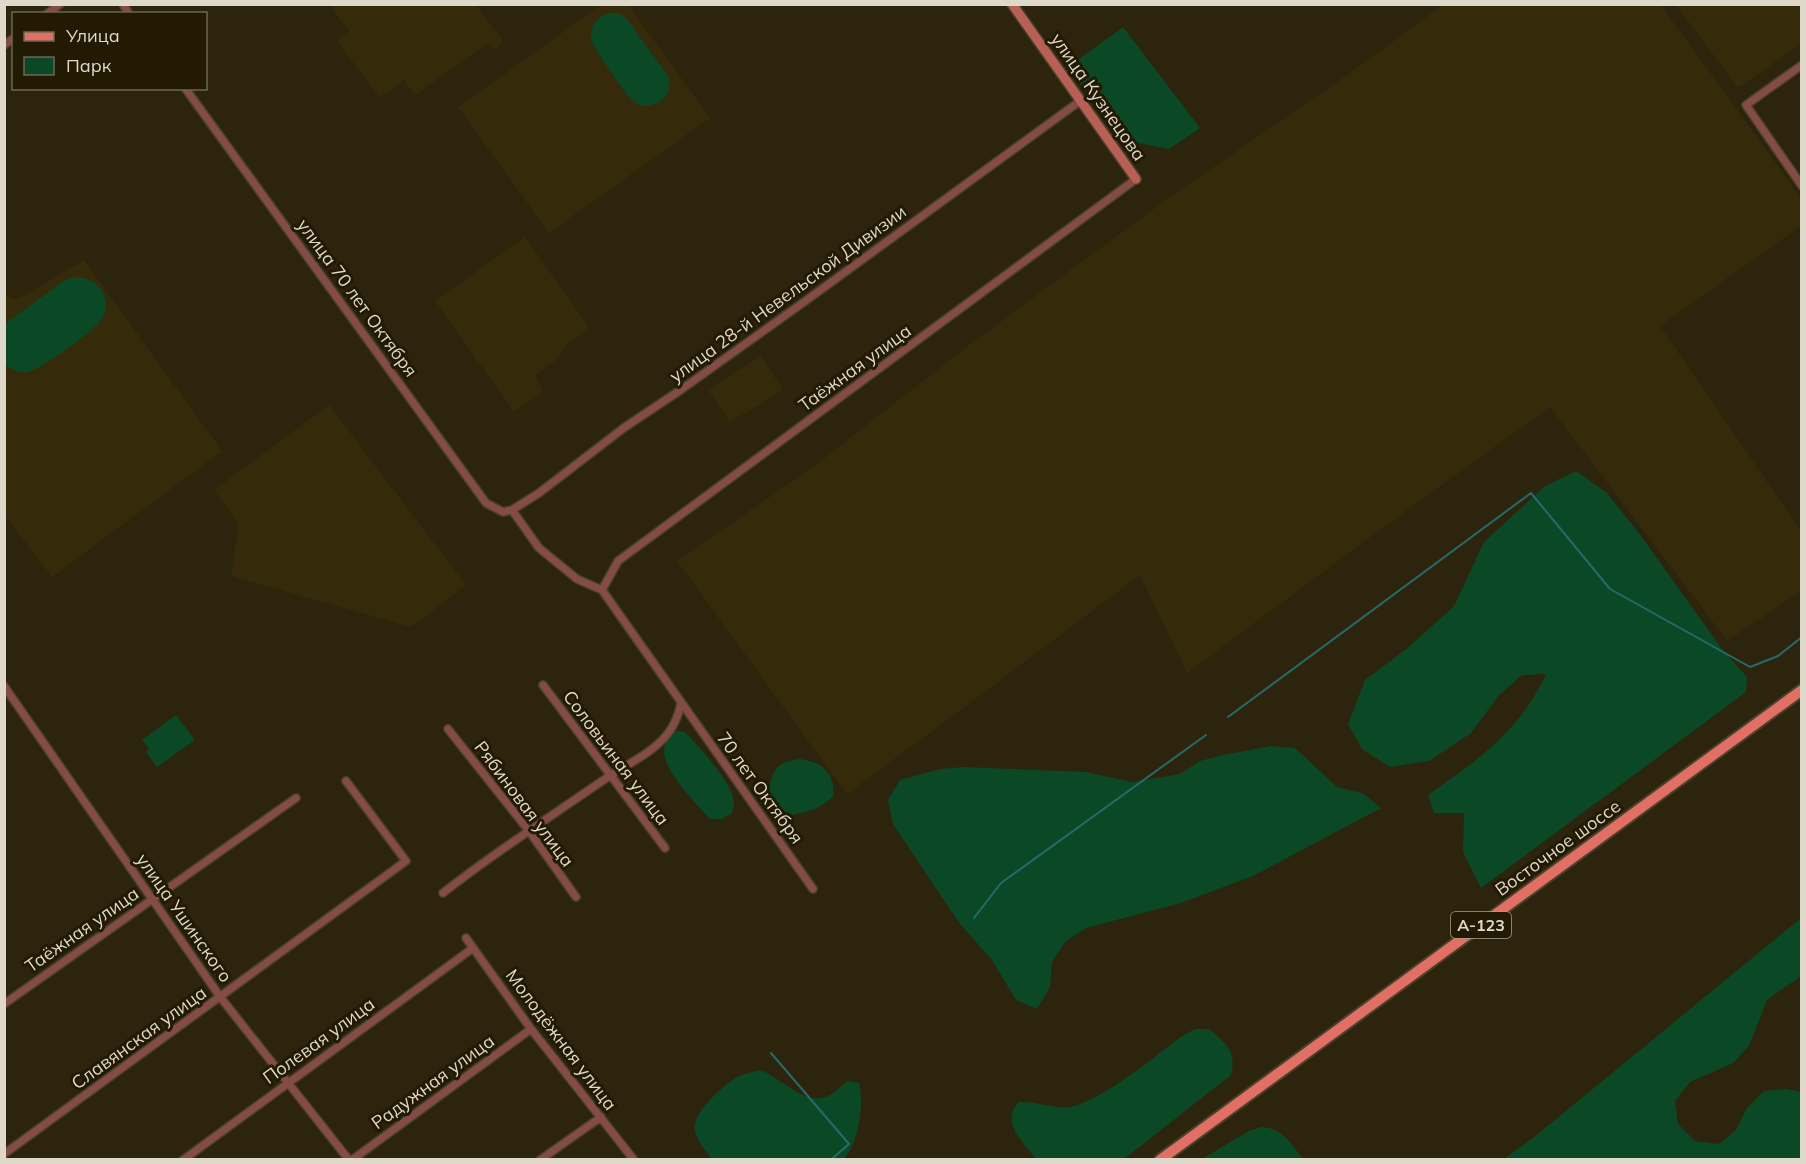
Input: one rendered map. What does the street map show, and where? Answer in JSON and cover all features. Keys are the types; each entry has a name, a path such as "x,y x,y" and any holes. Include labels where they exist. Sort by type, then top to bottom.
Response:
{"main road":[{"name":"Восточное шоссе","path":"1160,1160 1802,690"}],"street":[{"name":"улица Кузнецова","path":"1012,4 1136,179"},
{"path":"1802,65 1746,105 1802,186"},
{"name":"улица 70 лет Октября","path":"186,90 486,503 503,512 512,510"},
{"name":"улица 28-й Невельской Дивизии","path":"512,510 539,493 625,427 682,389 1080,101"},
{"name":"Таёжная улица","path":"602,590 618,561 1136,179"},
{"path":"512,510 539,548 577,579 602,590"},
{"name":"70 лет Октября","path":"602,590 813,889"},
{"name":"Соловьиная улица","path":"543,685 664,849"},
{"name":"улица Ушинского","path":"4,686 221,998 351,1160"},
{"path":"443,893 478,865 654,748 676,722 681,704"},
{"name":"Рябиновая улица","path":"448,729 529,831 576,897"},
{"name":"Славянская улица","path":"4,1154 406,861 346,781"},
{"name":"Таёжная улица","path":"4,1004 296,798"},
{"name":"Молодёжная улица","path":"465,938 531,1029 634,1160"},
{"name":"Полевая улица","path":"183,1160 473,948"},
{"name":"Радужная улица","path":"351,1160 531,1029"},
{"path":"540,1160 601,1117"}],"shaded area":[{"path":"628,4 710,118 549,233 458,107 601,5"},
{"path":"336,5 476,5 504,42 494,50 488,43 415,95 404,80 380,98 337,41 349,31 332,8"},
{"path":"1443,5 1661,5 1801,198 1801,226 1660,326 1801,531 1801,591 1727,641 1550,407 1187,673 1140,575 847,794 677,561 813,467 969,345 1163,202 1340,80"},
{"path":"1676,5 1801,5 1801,44 1738,88"},
{"path":"525,237 589,327 564,347 559,358 535,375 543,392 514,412 435,301"},
{"path":"84,260 222,451 52,577 5,516 5,295 16,300"},
{"path":"761,356 783,390 730,422 708,390"},
{"path":"329,405 466,585 411,627 231,576 239,524 214,490"}],"green space":[{"path":"609,13 618,13 626,18 668,76 668,91 666,96 658,102 644,106 632,100 592,42 591,32 594,24"},
{"path":"1123,27 1200,128 1169,149 1118,139 1068,67"},
{"path":"73,277 89,280 104,295 106,309 99,323 68,348 34,370 21,372 5,365 5,324 62,282"},
{"path":"1576,471 1607,493 1641,536 1722,649 1747,677 1746,692 1481,888 1463,852 1464,813 1434,813 1428,795 1496,743 1524,712 1546,674 1522,675 1499,695 1471,733 1429,761 1390,767 1362,749 1348,724 1365,680 1409,647 1454,606 1484,542 1545,486"},
{"path":"176,715 195,740 157,767 146,752 149,749 142,740"},
{"path":"673,730 685,732 722,777 733,796 732,813 722,819 710,819 675,778 664,752"},
{"path":"1271,746 1295,748 1337,787 1362,793 1381,808 1253,876 1181,903 1086,928 1066,941 1052,962 1050,987 1037,1009 1016,1000 992,960 960,924 893,824 888,800 900,780 940,769 964,767 1085,772 1133,782 1180,774 1200,761"},
{"path":"799,759 807,760 826,770 832,782 833,797 813,809 791,815 780,809 772,800 770,786 777,768 782,764"},
{"path":"1801,918 1801,976 1767,1000 1749,1046 1733,1063 1690,1082 1675,1101 1678,1124 1695,1141 1719,1144 1736,1130 1747,1108 1764,1091 1787,1089 1801,1092 1801,1159 1504,1159 1533,1138"},
{"path":"1196,1029 1209,1029 1229,1049 1232,1060 1231,1075 1124,1159 1036,1159 1018,1137 1012,1124 1012,1117 1013,1110 1019,1102 1064,1107 1080,1104 1115,1086 1180,1037"},
{"path":"760,1070 811,1098 828,1096 847,1081 859,1083 861,1112 859,1123 853,1144 844,1159 712,1159 696,1135 695,1124 698,1116 709,1101 731,1081 739,1076"},
{"path":"1261,1127 1281,1133 1303,1159 1202,1159 1249,1131"}],"waterway":[{"path":"1228,717 1531,493 1610,589 1750,667 1778,656 1802,637"},
{"path":"974,918 1001,883 1206,735"},
{"path":"771,1053 849,1144 833,1158 835,1160"}]}
